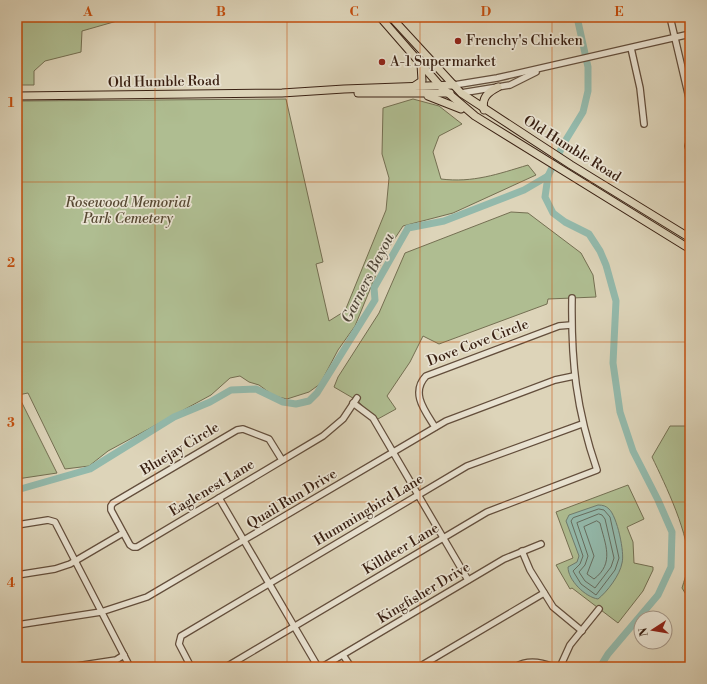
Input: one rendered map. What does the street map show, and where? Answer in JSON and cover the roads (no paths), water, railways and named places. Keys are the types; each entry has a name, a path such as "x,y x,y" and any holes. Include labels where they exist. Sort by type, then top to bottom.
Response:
{"main road":[{"path":"380,17 442,86"},
{"path":"391,17 454,85"},
{"path":"413,87 422,81 421,64"},
{"name":"Old Humble Road","path":"312,92 344,89 454,85 461,93 484,110 690,238"},
{"name":"Old Humble Road","path":"442,86 473,115 690,249"},
{"path":"484,110 483,102 487,94 498,87"},
{"name":"Old Humble Road","path":"17,96 312,92 449,94"},
{"path":"449,94 461,93"},
{"path":"418,94 434,98 473,115"},
{"path":"621,206 626,198"}],"street":[{"path":"670,17 690,102"},
{"path":"454,85 492,79 690,34"},
{"path":"631,48 640,88 644,124"},
{"path":"461,93 510,85 548,66"},
{"path":"690,139 688,146 690,152"},
{"path":"572,298 571,325 574,376 582,424"},
{"name":"Dove Cove Circle","path":"435,427 419,396 420,386 426,376 559,326 571,325"},
{"name":"Quail Run Drive","path":"17,625 101,612 147,597 435,427 470,411 555,380 574,376"},
{"name":"Eaglenest Lane","path":"123,533 130,545 133,548 136,547 330,431 343,419 357,398"},
{"path":"353,403 373,418 468,580"},
{"name":"Killdeer Lane","path":"226,667 500,506 597,470 582,424"},
{"name":"Hummingbird Lane","path":"191,667 179,644 179,639 181,636 467,466 582,424"},
{"name":"Bluejay Circle","path":"123,533 112,510 111,506 114,503 237,430 244,429 268,439 282,460"},
{"path":"219,498 318,667"},
{"path":"17,525 52,520 55,522 130,667"},
{"path":"17,575 62,567 123,533"},
{"name":"Kingfisher Drive","path":"322,667 504,559 541,544"},
{"path":"522,551 553,607 582,631"},
{"path":"419,667 544,593"},
{"path":"560,667 570,645 599,609"},
{"path":"70,667 112,660 124,655"},
{"path":"343,655 351,667"},
{"path":"515,667 527,662 535,662 554,667"}],"water":[{"path":"598,505 608,508 615,519 620,535 623,558 621,568 616,578 598,599 588,595 578,587 571,577 568,567 577,562 579,556 566,521 569,515"}],"waterway":[{"name":"Garners Bayou","path":"17,490 90,469 174,417 210,402 231,390 256,389 283,402 296,404 309,401 317,393 375,300 374,288 408,228 444,221 524,190 548,176 564,143 583,112 588,91 588,67 577,17"},
{"path":"548,176 545,197 553,213 565,222 589,234 600,251 606,265 616,301 613,363 620,412 633,451 658,500 672,532 671,567 658,595 608,654 600,667"}],"place":[{"name":"Frenchy's Chicken","path":"458,41"},
{"name":"A-1 Supermarket","path":"382,62"}],"park label":[{"name":"Rosewood Memorial Park Cemetery","path":"128,212"}]}
